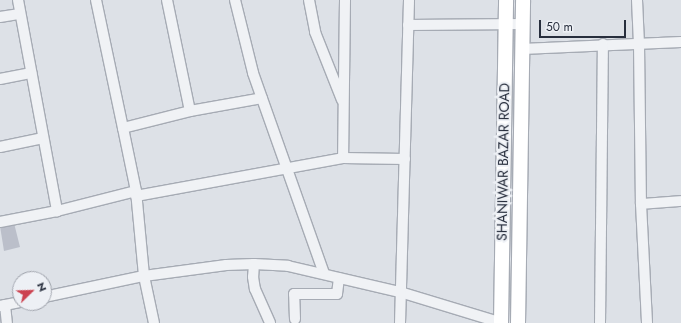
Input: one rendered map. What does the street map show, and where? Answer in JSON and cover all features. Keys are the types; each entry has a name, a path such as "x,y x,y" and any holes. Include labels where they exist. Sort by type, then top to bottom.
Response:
{"main road":[{"name":"SHANIWAR BAZAR ROAD","path":"501,323 506,0"},
{"path":"518,323 523,0"}],"street":[{"path":"18,0 57,211"},
{"path":"96,0 136,194 144,276 154,323"},
{"path":"167,0 190,111"},
{"path":"235,0 253,73 324,274"},
{"path":"309,0 315,32 344,106"},
{"path":"344,158 345,0"},
{"path":"400,323 408,0"},
{"path":"636,0 639,44 641,204 647,323"},
{"path":"0,17 20,14"},
{"path":"408,25 523,24"},
{"path":"522,49 603,44 681,42"},
{"path":"600,323 603,44"},
{"path":"0,79 31,73"},
{"path":"123,128 190,111 262,98"},
{"path":"0,147 44,138"},
{"path":"0,222 136,194 344,158 405,159"},
{"path":"641,204 681,201"},
{"path":"52,295 144,276 226,265 254,264 288,266 400,292 501,323"},
{"path":"254,264 254,289 270,323"},
{"path":"295,319 294,294 337,294 339,278"},
{"path":"3,306 7,323"}],"building":[{"path":"14,223 20,247 4,251 0,226"}]}
